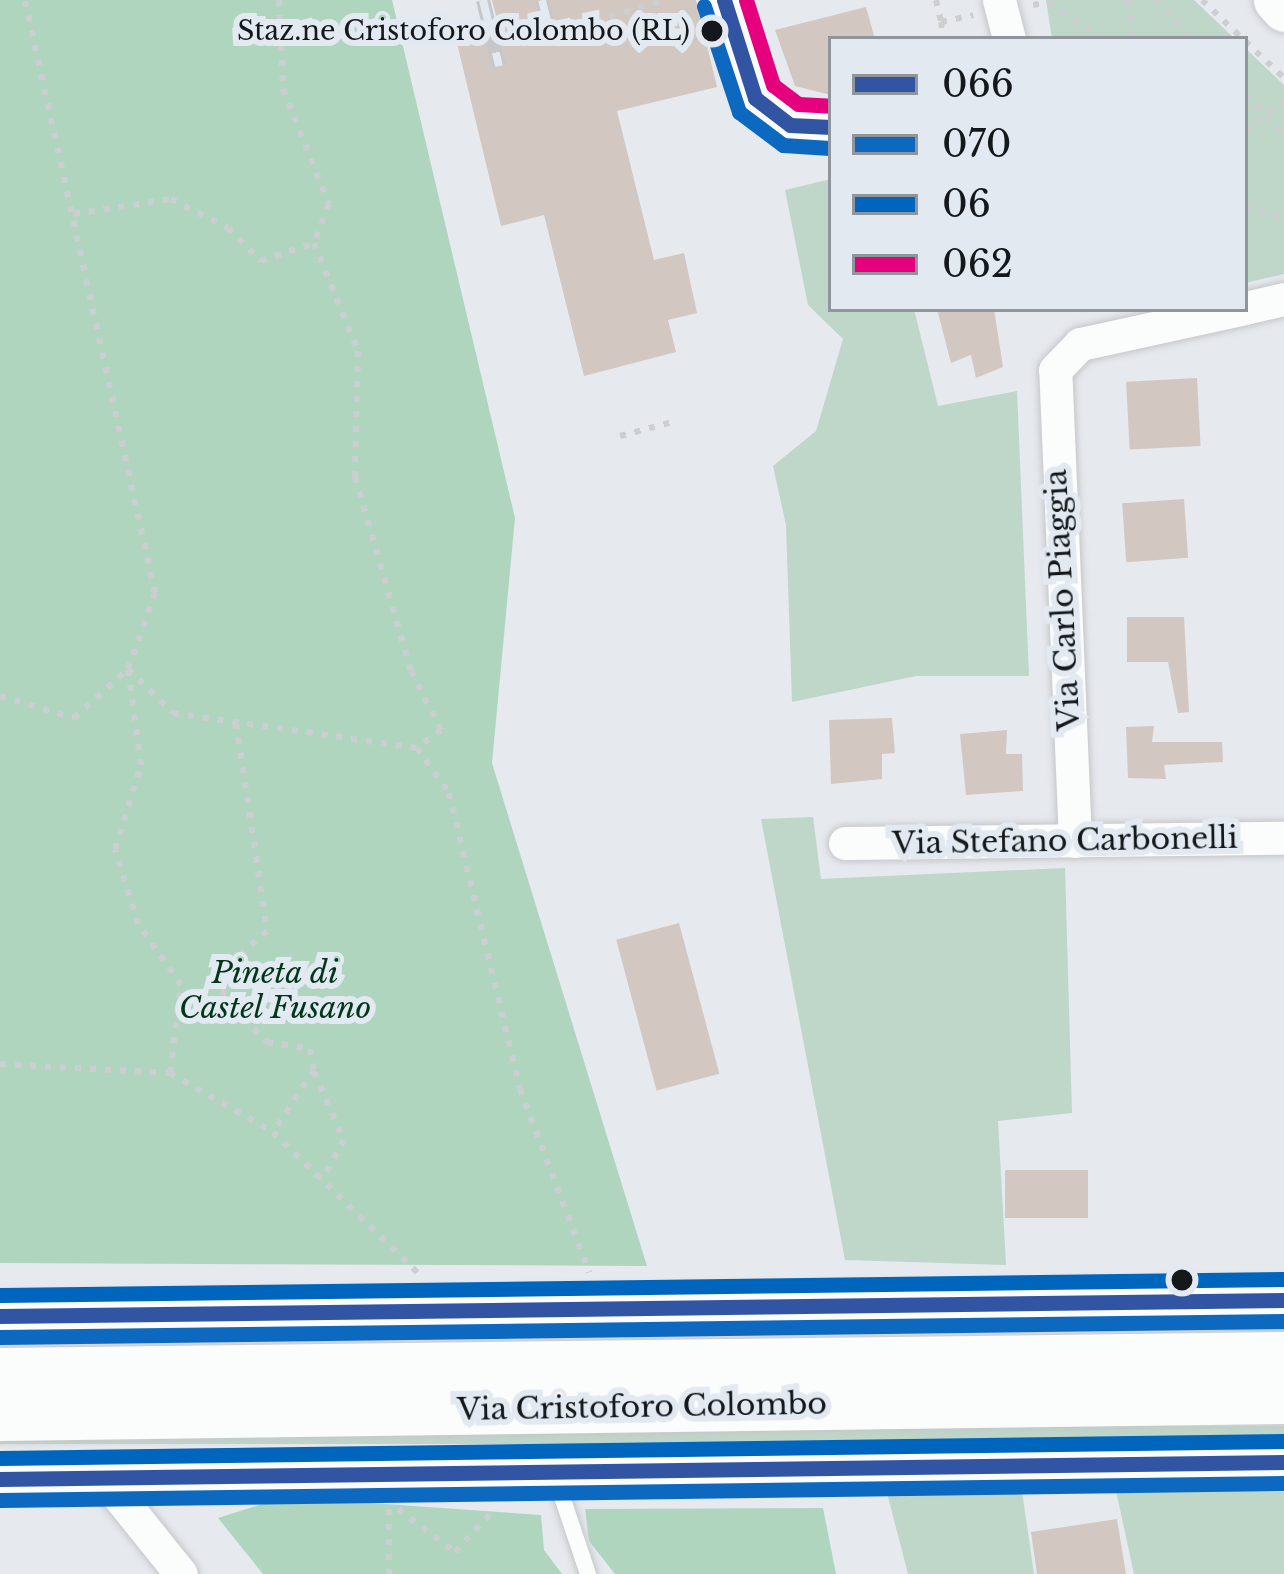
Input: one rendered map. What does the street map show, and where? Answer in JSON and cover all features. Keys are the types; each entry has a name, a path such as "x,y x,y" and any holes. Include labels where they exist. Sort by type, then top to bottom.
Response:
{"main road":[{"name":"Via Cristoforo Colombo","path":"895,1383 1284,1357"},
{"name":"Via Cristoforo Colombo","path":"0,1373 895,1383 1284,1398"},
{"name":"Via Cristoforo Colombo","path":"0,1415 750,1384"}],"street":[{"path":"724,0 755,98 790,125 828,127"},
{"path":"1248,308 1284,299"},
{"name":"Via Carlo Piaggia","path":"1075,841 1059,359 1080,344 1229,312"},
{"name":"Via Stefano Carbonelli","path":"845,843 1284,838"},
{"path":"0,1316 1284,1300"},
{"name":"Via Cristoforo Colombo","path":"0,1478 1284,1462"},
{"path":"103,1478 181,1574"}],"lane":[{"path":"554,1472 588,1574"}],"path":[{"path":"25,0 155,593 128,669 140,765 115,849 137,924 181,985 170,1072"},
{"path":"128,669 173,713 417,748 442,730 411,671 355,477 358,351 314,243 329,204 283,89 279,0"},
{"path":"580,25 667,0"},
{"path":"936,0 943,36"},
{"path":"1128,0 1132,36"},
{"path":"1154,0 1189,36"},
{"path":"1202,0 1240,36"},
{"path":"941,22 1003,16 1039,2 1096,36"},
{"path":"1248,44 1284,78"},
{"path":"1248,97 1284,134"},
{"path":"1248,129 1284,101"},
{"path":"74,214 170,199 228,228 261,261 314,243"},
{"path":"1248,209 1284,218"},
{"path":"620,436 676,421"},
{"path":"0,696 74,718 128,669"},
{"path":"236,723 267,931 233,961 222,997 267,1042 310,1049 314,1070 344,1140 322,1180"},
{"path":"417,748 449,793 476,877 481,956 545,1174 606,1308"},
{"path":"0,1064 170,1072 273,1132 456,1312"},
{"path":"273,1132 314,1070"},
{"path":"393,1510 454,1552 482,1530 497,1493"}],"green space":[{"name":"Pineta di Castel Fusano","path":"0,0 392,0 515,518 492,763 647,1266 0,1263"},
{"path":"1046,0 1194,0 1232,36 1052,36"},
{"path":"1248,51 1284,85 1284,274 1248,282"},
{"path":"828,180 828,312 915,312 938,406 1017,391 1029,676 916,676 792,702 786,525 773,466 816,431 843,339 808,305 785,190"},
{"path":"813,817 821,879 1065,868 1072,1113 998,1121 1006,1265 845,1260 761,819"},
{"path":"0,1315 1284,1315 1284,1331 0,1331"},
{"path":"0,1426 1284,1426 1284,1444 0,1444"},
{"path":"1115,1486 1284,1492 1284,1574 1134,1574"},
{"path":"1022,1491 1034,1574 908,1574 887,1493"},
{"path":"285,1497 541,1515 544,1550 562,1574 263,1574 218,1518"},
{"path":"823,1508 836,1574 615,1574 589,1541 585,1509"}],"building":[{"path":"492,0 696,0 717,87 617,111 654,260 684,253 697,313 668,320 676,352 584,376 544,215 501,226 456,39 499,28"},
{"path":"866,7 874,36 828,36 828,94 795,86 775,30"},
{"path":"938,312 994,312 1003,367 976,378 971,355 951,363"},
{"path":"1197,378 1201,446 1130,450 1126,382"},
{"path":"1184,499 1188,558 1126,562 1122,503"},
{"path":"1127,617 1184,617 1189,712 1178,713 1168,662 1127,662"},
{"path":"892,718 895,753 882,754 882,779 831,784 829,720"},
{"path":"1154,726 1152,742 1222,742 1223,762 1164,765 1166,779 1128,778 1126,727"},
{"path":"1007,730 1006,754 1022,754 1023,791 966,795 960,734"},
{"path":"679,923 719,1074 657,1091 616,940"},
{"path":"1005,1170 1088,1170 1088,1218 1005,1218"},
{"path":"1117,1519 1126,1574 1037,1574 1031,1532"}],"railway":[{"path":"483,0 499,66"},
{"path":"542,0 553,44"}],"transit line":[{"name":"066","path":"724,0 755,98 790,125 828,127"},
{"name":"062","path":"746,0 773,85 798,104 828,106"},
{"name":"070","path":"704,6 739,112 783,145 828,148"},
{"name":"06","path":"0,1295 1284,1279"},
{"name":"066","path":"0,1316 1284,1300"},
{"name":"070","path":"0,1337 1284,1321"},
{"name":"06","path":"0,1458 1284,1441"},
{"name":"066","path":"0,1479 1284,1462"},
{"name":"070","path":"0,1500 1284,1483"}],"place":[{"name":"Staz.ne Cristoforo Colombo (RL)","path":"712,31"}]}
